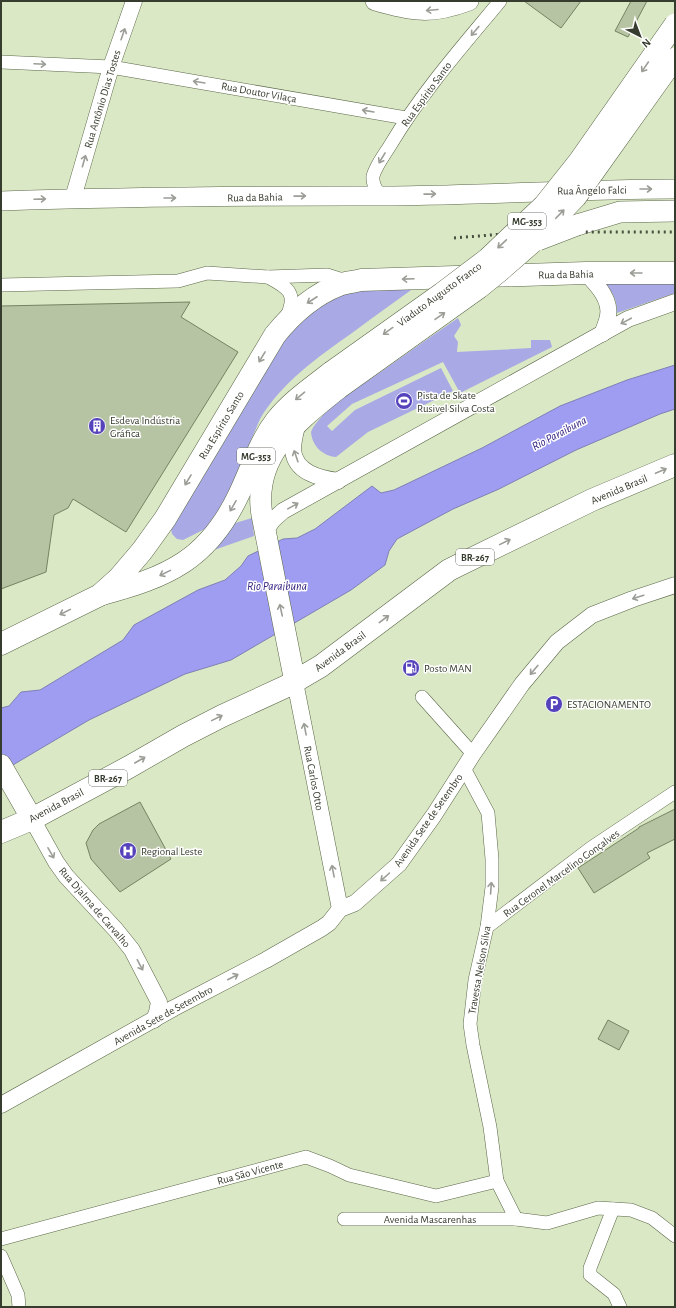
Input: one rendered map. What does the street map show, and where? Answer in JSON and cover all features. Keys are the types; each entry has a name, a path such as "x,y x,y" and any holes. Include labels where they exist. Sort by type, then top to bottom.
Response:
{"highway":[{"name":"Rua da Bahia","path":"355,281 586,273 675,273"},
{"name":"Rua Espírito Santo","path":"100,595 119,578 158,531 283,324 295,312 312,300 340,285 355,281"},
{"name":"Avenida Brasil","path":"1,832 32,819 129,767 182,736 295,682 320,666 448,570 592,500 675,465"},
{"path":"4,643 100,595"}],"main road":[{"path":"375,1 401,9 428,11 450,8 469,1"},
{"name":"Viaduto Augusto Franco","path":"289,648 259,500 264,475 281,440 335,380 487,258 544,205 579,161 675,24"},
{"name":"Viaduto Augusto Franco","path":"100,595 132,587 160,575 179,566 198,552 215,535 234,504 261,444 276,420 290,404 335,380 479,288 532,243 576,197 675,58"},
{"name":"Rua Ângelo Falci","path":"509,193 615,189 675,189"},
{"name":"Rua da Bahia","path":"1,200 509,193"},
{"path":"532,243 577,225 620,212 675,211"},
{"name":"Rua Carlos Otto","path":"289,648 295,682"},
{"path":"1,765 32,819"}],"street":[{"name":"Rua Antônio Dias Tostes","path":"73,198 111,67 134,1"},
{"name":"Rua Espírito Santo","path":"380,195 375,189 373,176 406,118 448,63 500,1"},
{"name":"Rua Doutor Vilaça","path":"1,62 111,67 406,118"},
{"name":"Rua da Bahia","path":"1,285 178,281 207,273 268,277 327,275 355,281"},
{"path":"586,273 602,291 608,306 608,316 602,334"},
{"name":"Rua da Bahia","path":"268,277 282,284 289,292 292,302 291,308 283,324"},
{"path":"266,537 273,520 283,511 628,320 675,302"},
{"path":"299,421 293,450 296,461 311,475 338,481"},
{"name":"Avenida Sete de Setembro","path":"1,1105 174,1008 266,960 322,928 329,923 340,909 355,903 399,864 434,815 473,754 522,684 557,642 592,615 675,585"},
{"name":"Rua Carlos Otto","path":"295,682 340,909"},
{"path":"422,697 473,754"},
{"name":"Travessa Nelson Silva","path":"464,768 488,813 492,859 492,888 487,927 475,980 470,1024 490,1127 497,1181 516,1219"},
{"name":"Rua Ceronel Marcelino Gonçalves","path":"487,927 591,848 675,792"},
{"name":"Rua Djalma de Carvalho","path":"32,819 56,862 66,876 116,930 132,950 159,1002"},
{"path":"154,1020 159,1002 174,1008"},
{"name":"Rua São Vicente","path":"1,1239 306,1157 349,1175 436,1196 497,1181"},
{"name":"Avenida Mascarenhas","path":"344,1219 516,1219 547,1223 598,1208 631,1210 652,1218 675,1236"},
{"path":"613,1209 590,1268 590,1275 614,1294 620,1307"},
{"path":"1,1256 18,1295 19,1307"}],"shaded area":[{"path":"603,282 675,282 675,293 617,313 614,296"},
{"path":"414,288 313,361 289,382 278,394 260,419 226,500 205,529 183,540 177,539 172,534 171,529 289,331 300,318 340,295 367,289"},
{"path":"458,318 461,325 454,336 458,342 457,352 531,348 531,340 550,340 552,347 460,393 443,362 352,404 327,426 332,431 355,410 441,368 453,391 368,432 336,457 327,455 316,446 311,432 323,415 342,398"},
{"path":"252,518 254,536 214,550 232,524"}],"water":[{"name":"Rio Paraibuna","path":"675,365 675,409 576,450 499,489 453,509 397,539 389,551 385,565 351,590 231,660 185,674 89,720 1,772 1,708 9,706 21,692 40,690 123,640 134,625 198,590 225,580 241,566 248,556 283,539 297,538 315,529 372,486 381,493 394,490 482,448 560,406 627,380"}],"building":[{"path":"524,1 581,1 561,28"},
{"path":"631,1 647,1 628,37 615,31"},
{"name":"Esdeva Indústria Gráfica","path":"190,302 181,317 238,352 126,532 73,499 68,508 54,515 46,572 1,589 1,306"},
{"name":"Regional Leste","path":"140,802 171,859 120,892 91,859 86,843 93,830 99,824"},
{"path":"675,809 675,839 647,853 650,858 594,893 578,868 639,827"},
{"path":"608,1020 629,1031 619,1050 598,1039"}],"railway":[{"path":"454,238 528,232 675,232"}],"place":[{"name":"Pista de Skate Rusivel Silva Costa","path":"404,401"},
{"name":"Esdeva Indústria Gráfica","path":"97,426"},
{"name":"Posto MAN","path":"411,668"},
{"name":"ESTACIONAMENTO","path":"554,704"},
{"name":"Regional Leste","path":"128,851"}]}
